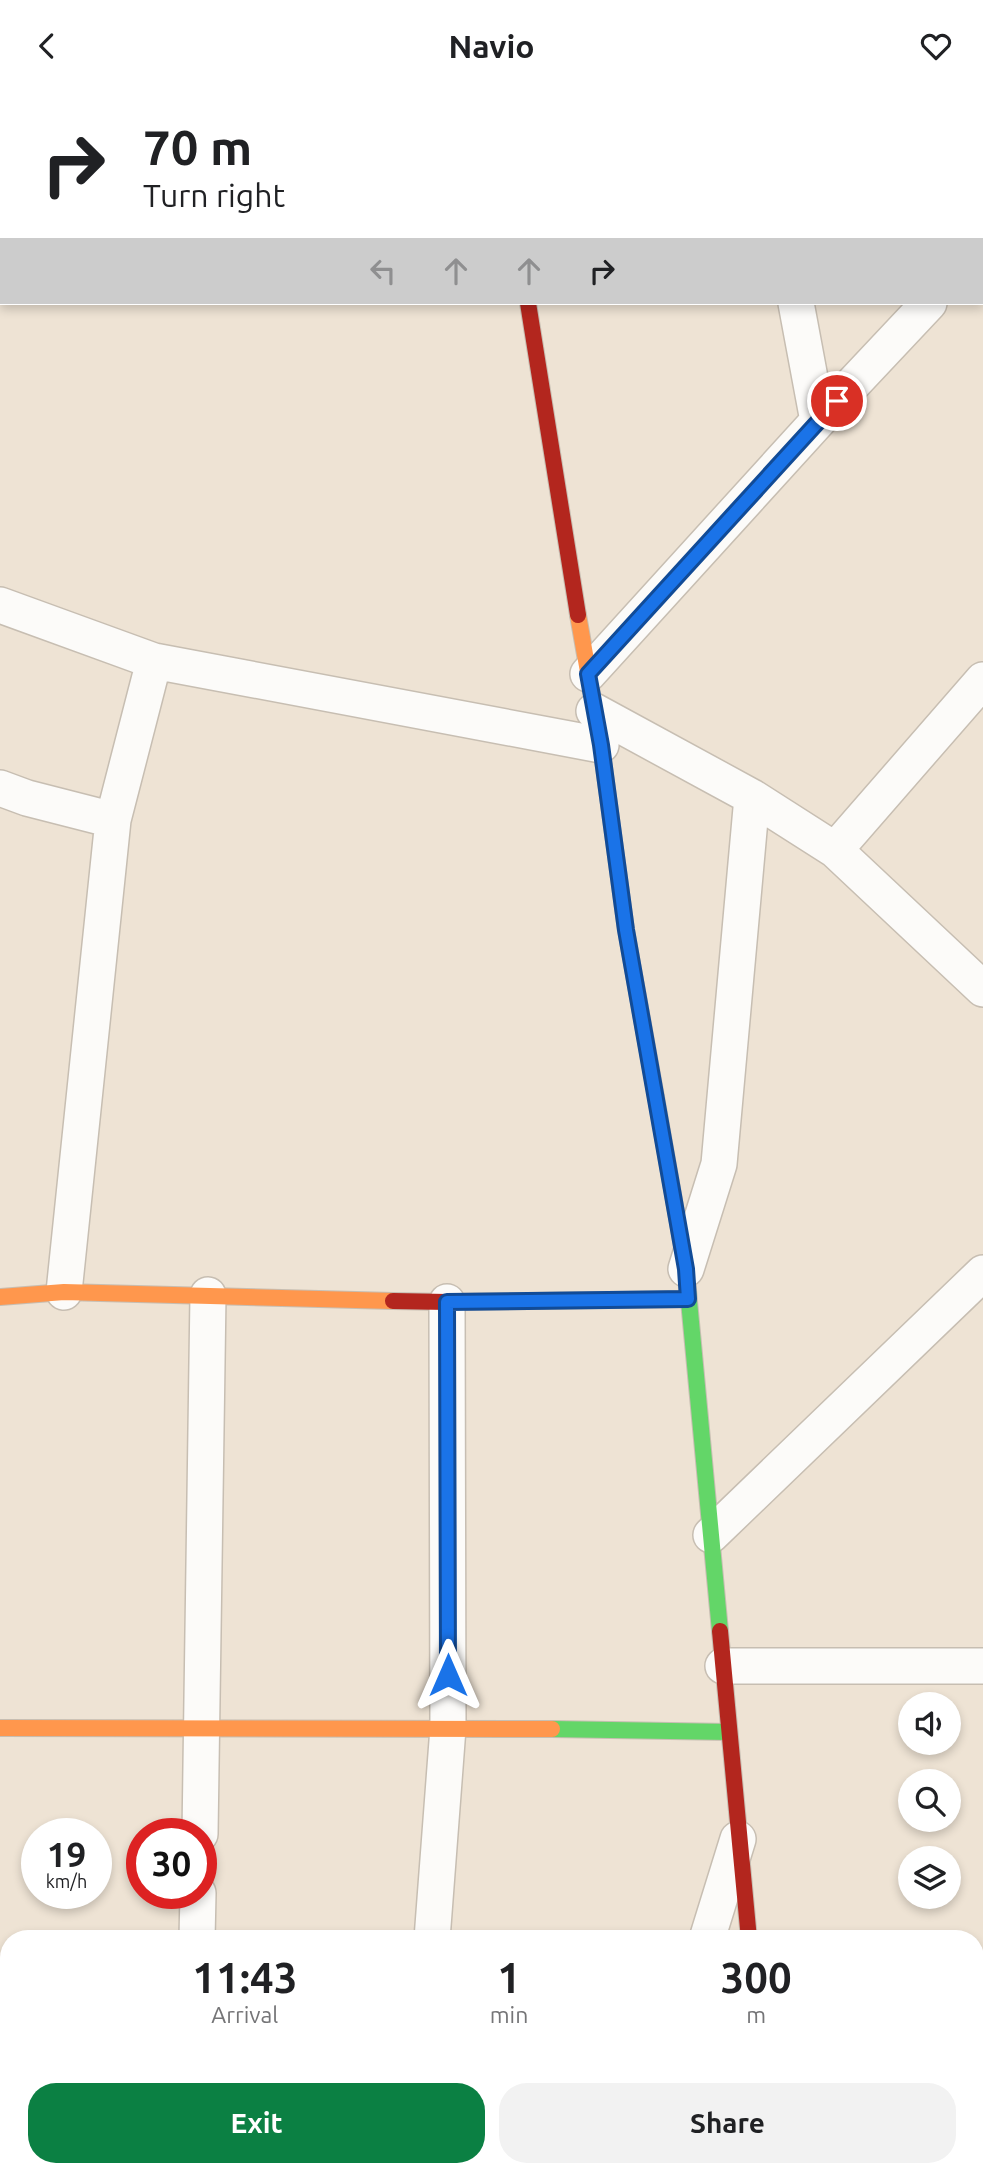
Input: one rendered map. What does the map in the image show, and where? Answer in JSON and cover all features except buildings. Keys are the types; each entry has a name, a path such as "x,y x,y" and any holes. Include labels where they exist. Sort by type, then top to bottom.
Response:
{"street":[{"path":"528,305 598,728 626,930 687,1284 748,1930"},
{"path":"796,305 818,421"},
{"path":"588,674 927,305"},
{"path":"0,605 154,660 598,728 752,797 835,850 983,989"},
{"path":"64,1292 113,820 154,660"},
{"path":"835,850 983,680"},
{"path":"0,788 27,798 113,820"},
{"path":"687,1284 719,1164 752,797"},
{"path":"711,1535 983,1273"},
{"path":"0,1297 64,1292 447,1302 687,1284"},
{"path":"200,1818 208,1296"},
{"path":"433,1930 448,1728 447,1302"},
{"path":"723,1666 983,1670"},
{"path":"0,1728 448,1728 730,1732"},
{"path":"710,1930 739,1837"},
{"path":"197,1930 198,1909"}],"traffic: fast":[{"path":"656,1097 686,1269 720,1631"},
{"path":"552,1729 729,1732"}],"traffic: slow":[{"path":"578,615 601,745 626,930 656,1097"},
{"path":"0,1297 64,1292 393,1301"},
{"path":"0,1728 552,1729"}],"traffic: jam":[{"path":"528,305 578,615"},
{"path":"393,1301 688,1299"},
{"path":"720,1631 748,1930"}],"route":[{"path":"448,1675 447,1302 688,1299 686,1269 626,930 601,745 588,674 837,401"}]}
